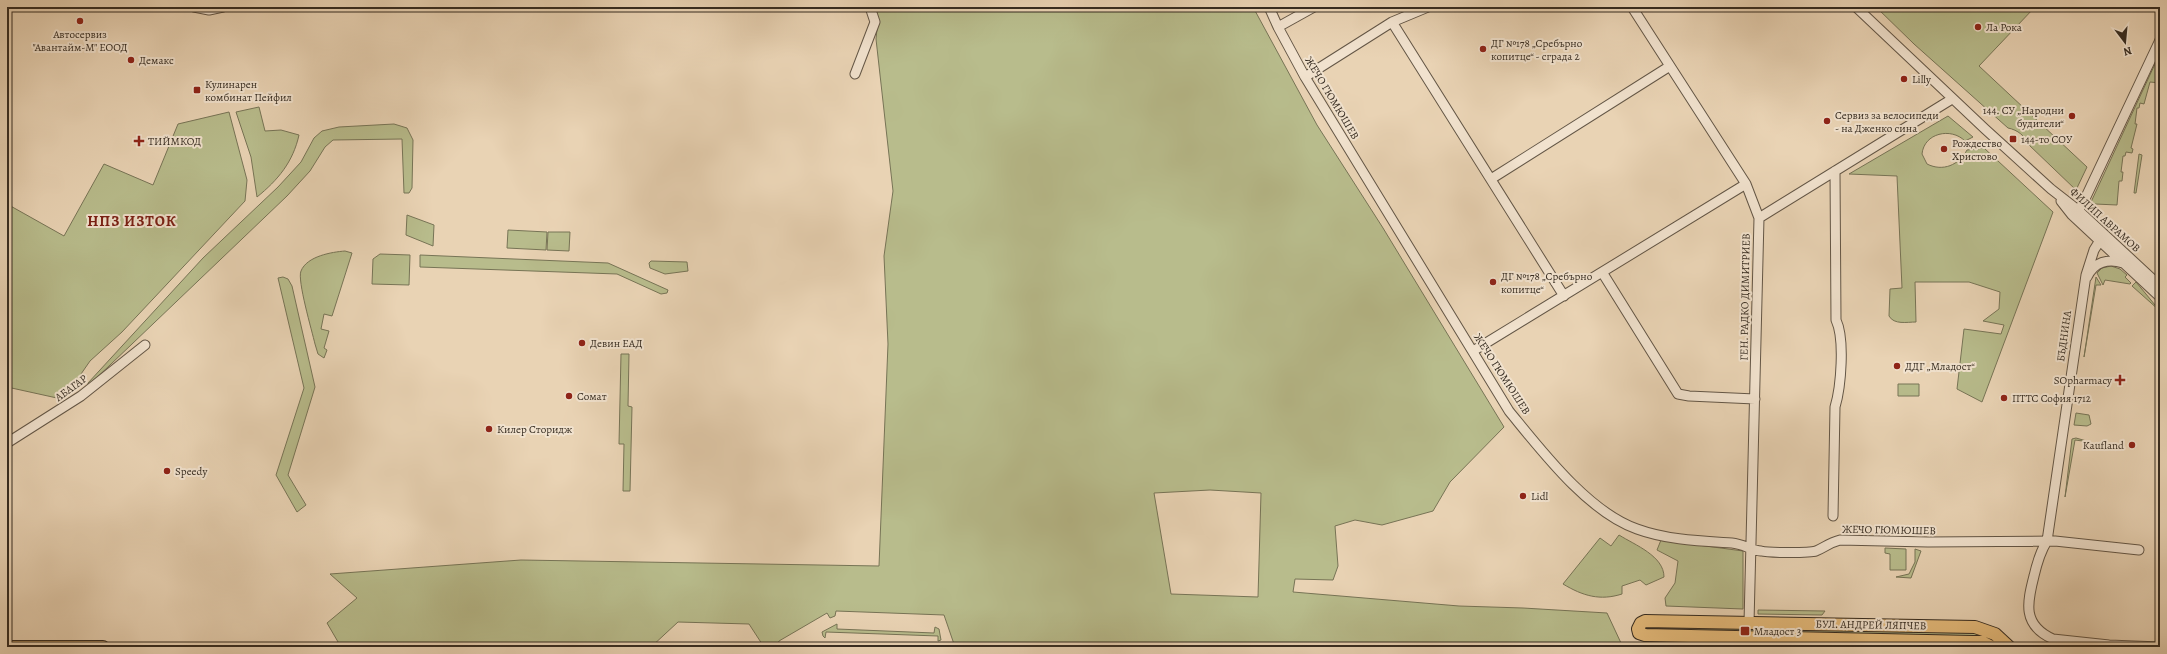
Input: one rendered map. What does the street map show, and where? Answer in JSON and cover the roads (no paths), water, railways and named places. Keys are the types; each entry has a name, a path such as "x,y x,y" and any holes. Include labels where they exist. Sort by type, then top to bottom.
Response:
{"main road":[{"name":"БУЛ. АНДРЕЙ ЛЯПЧЕВ","path":"1987,645 1714,642 1643,635 1638,629 1641,623 1645,621 1975,627 1995,634 2009,647"},
{"path":"7,647 103,647"}],"street":[{"path":"194,7 209,10 223,7"},
{"path":"855,74 875,22 870,7"},
{"name":"ЖЕЧО ГЮМЮШЕВ","path":"1269,7 1278,27 1305,76 1509,411 1545,456 1588,497 1614,517 1636,529 1658,535 1689,540 1740,544 1761,551 1815,551 1828,543 1840,540 1928,542 2047,541 2139,550"},
{"path":"1278,27 1314,7"},
{"path":"1305,76 1392,22 1428,7"},
{"name":"ГЕН. РАДКО ДИМИТРИЕВ","path":"1632,7 1746,184 1759,218 1749,623"},
{"name":"ФИЛИП АВРАМОВ","path":"1856,7 1952,99 2051,189 2078,210 2124,264 2160,297"},
{"path":"1392,22 1564,296"},
{"path":"2078,210 2083,204 2158,51 2160,40"},
{"path":"1490,179 1670,66"},
{"path":"1759,218 1952,99"},
{"path":"1833,516 1835,407 1839,394 1841,330 1836,320 1835,171"},
{"path":"1473,352 1746,184"},
{"name":"ФИЛИП АВРАМОВ","path":"2051,189 2072,216 2102,238 2160,286"},
{"name":"БЪДНИНА","path":"2102,238 2090,258 2084,283 2047,541 2040,555 2028,608 2030,617 2039,630 2053,639 2109,645 2160,647"},
{"path":"2084,283 2090,271 2099,264 2111,260 2124,264"},
{"path":"1602,272 1678,394 1689,396 1755,399"},
{"name":"АБАГАР","path":"7,443 81,396 145,345"}],"place":[{"name":"Автосервиз \"Авантайм-М\" ЕООД","path":"80,21"},
{"name":"Ла Рока","path":"1978,27"},
{"name":"ДГ №178 „Сребърно копитце“ - сграда 2","path":"1483,49"},
{"name":"Демакс","path":"131,60"},
{"name":"Lilly","path":"1904,79"},
{"name":"Кулинарен комбинат Пейфил","path":"197,90"},
{"name":"144. СУ „Народни будители“","path":"2072,116"},
{"name":"Сервиз за велосипеди - на Дженко сина","path":"1827,121"},
{"name":"144-то СОУ","path":"2013,139"},
{"name":"ТИЙМКОД","path":"139,141"},
{"name":"Рождество Христово","path":"1944,149"},
{"name":"ДГ №178 „Сребърно копитце“","path":"1493,282"},
{"name":"Девин ЕАД","path":"582,343"},
{"name":"ДДГ „Младост“","path":"1897,366"},
{"name":"SOpharmacy","path":"2120,380"},
{"name":"Сомат","path":"569,396"},
{"name":"ПТТС София 1712","path":"2004,398"},
{"name":"Килер Сторидж","path":"489,429"},
{"name":"Kaufland","path":"2132,445"},
{"name":"Speedy","path":"167,471"},
{"name":"Lidl","path":"1523,496"},
{"name":"Младост 3","path":"1745,631"}],"district":[{"name":"НПЗ ИЗТОК","path":"132,221"}]}
